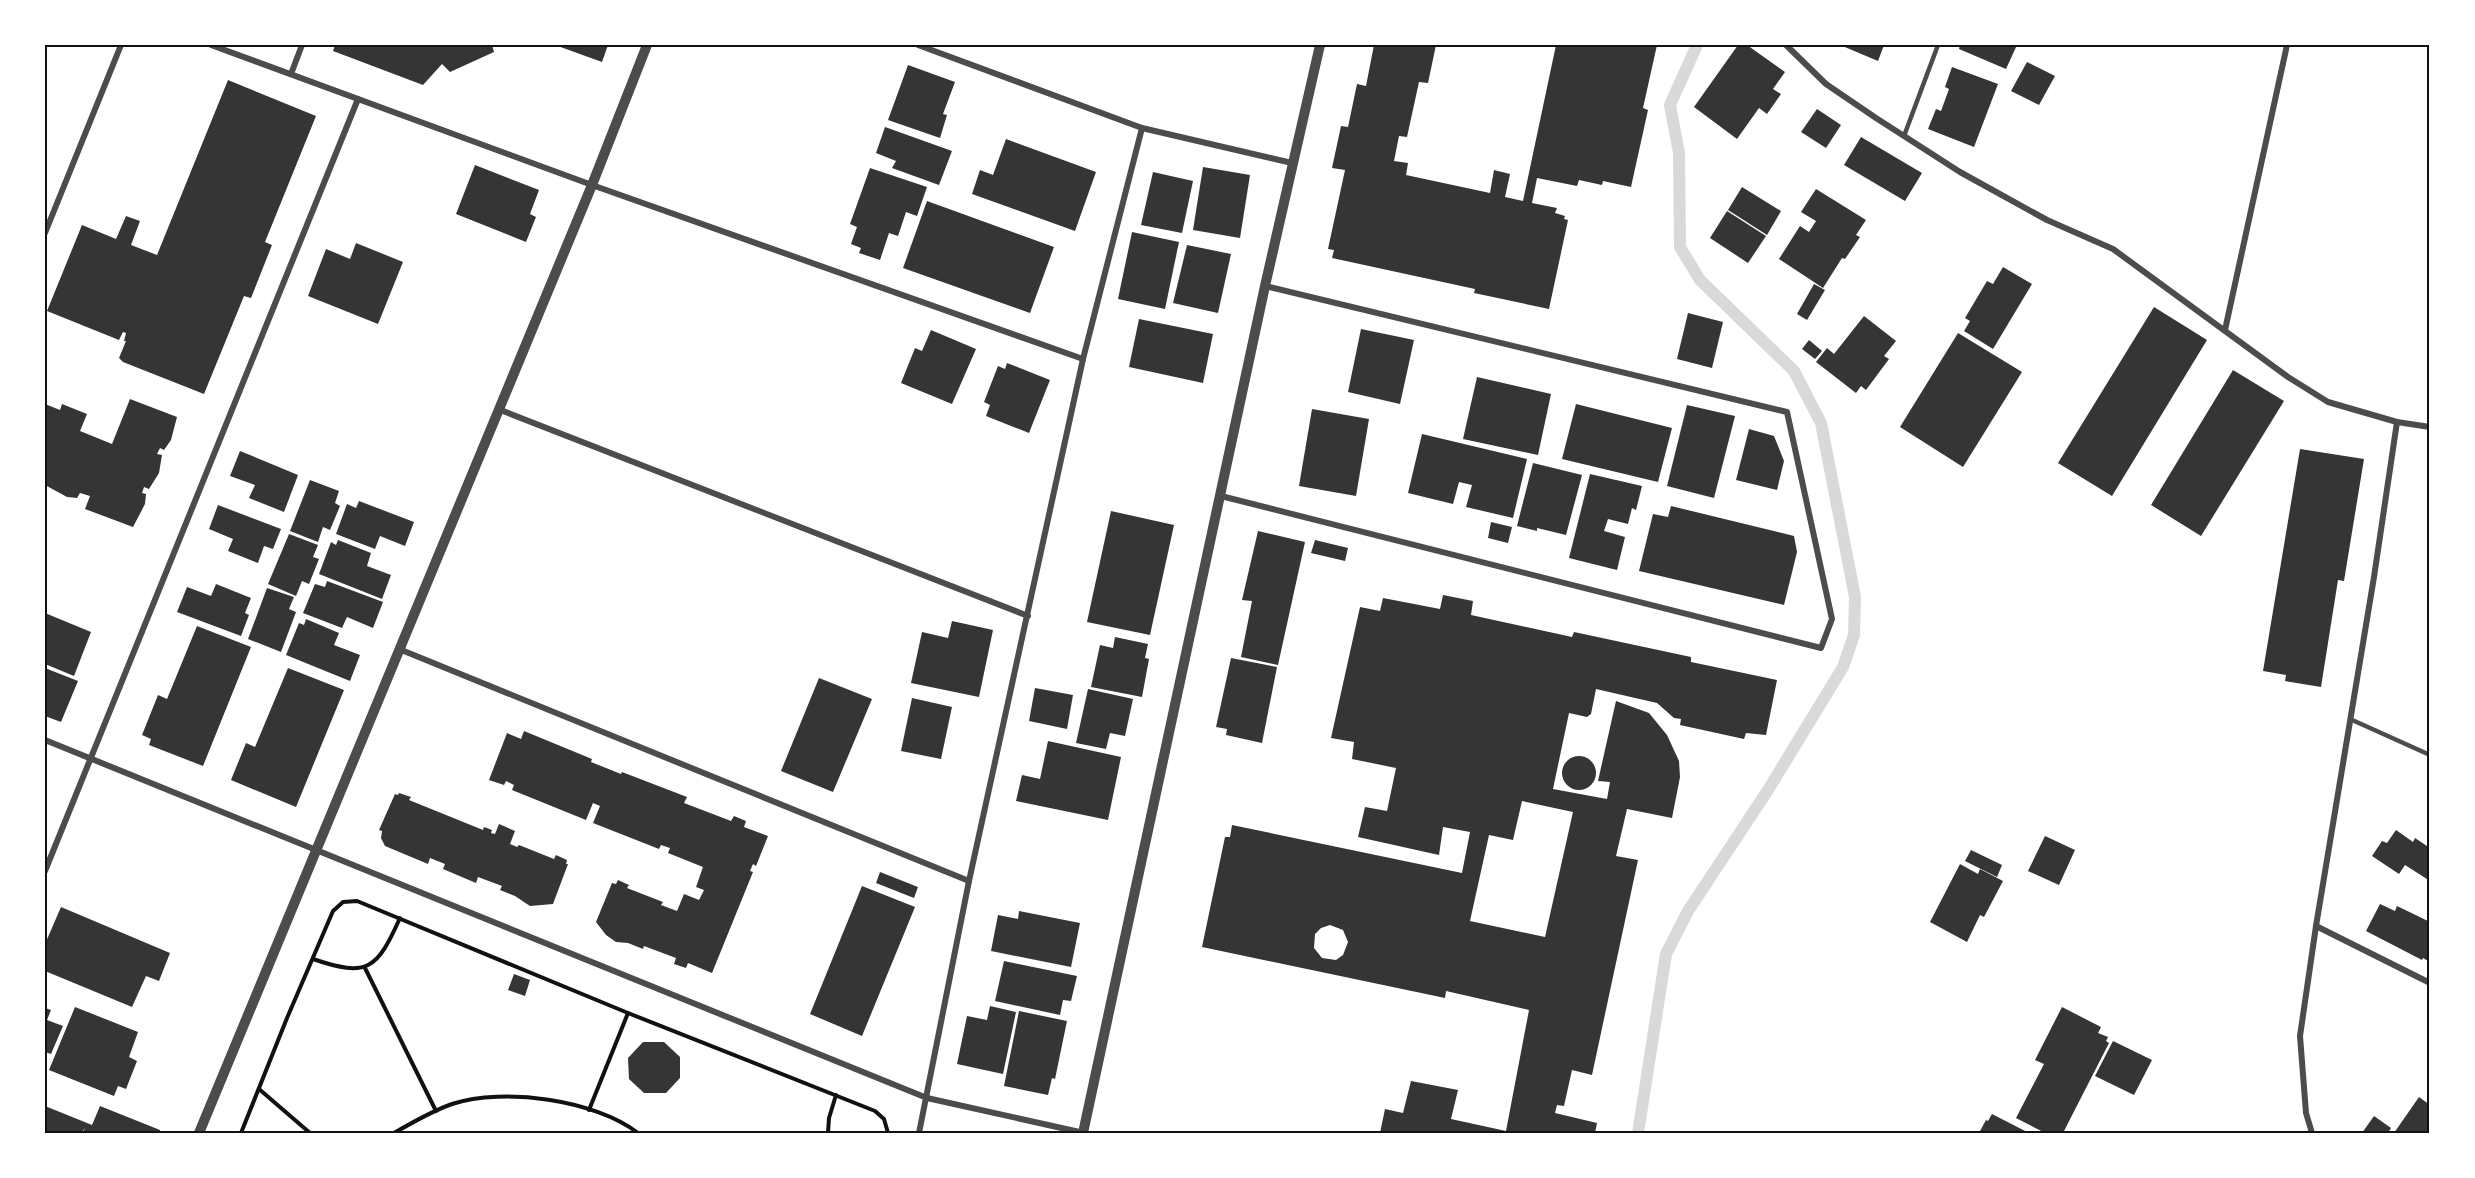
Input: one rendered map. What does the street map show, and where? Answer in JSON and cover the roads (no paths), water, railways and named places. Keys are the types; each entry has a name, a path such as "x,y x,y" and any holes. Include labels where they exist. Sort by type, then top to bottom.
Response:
{"street":[{"path":"45,233 121,45"},
{"path":"211,45 592,185 1083,359"},
{"path":"291,74 302,45"},
{"path":"199,1133 592,185 647,45"},
{"path":"918,45 1142,128 1292,163"},
{"path":"45,741 927,1098 1084,1133 1265,286 1320,45"},
{"path":"1786,45 1826,84 1904,136 1960,172 2046,220 2113,249 2288,377 2328,402 2397,422 2430,427"},
{"path":"2225,330 2287,45"},
{"path":"45,871 358,99"},
{"path":"919,1133 969,881 1083,359 1142,128"},
{"path":"1221,496 1821,648 1832,619 1787,412 1265,286"},
{"path":"498,409 1028,616"},
{"path":"2312,1133 2306,1113 2300,1036 2397,422"},
{"path":"399,649 969,881"},
{"path":"2316,926 2430,983"}],"lane":[{"path":"1904,136 1938,45"},
{"path":"2350,719 2430,755"}],"waterway":[{"path":"1638,1133 1666,954 1688,911 1768,790 1843,667 1854,635 1855,597 1821,423 1794,371 1700,280 1680,247 1679,153 1670,105 1697,45"}]}
